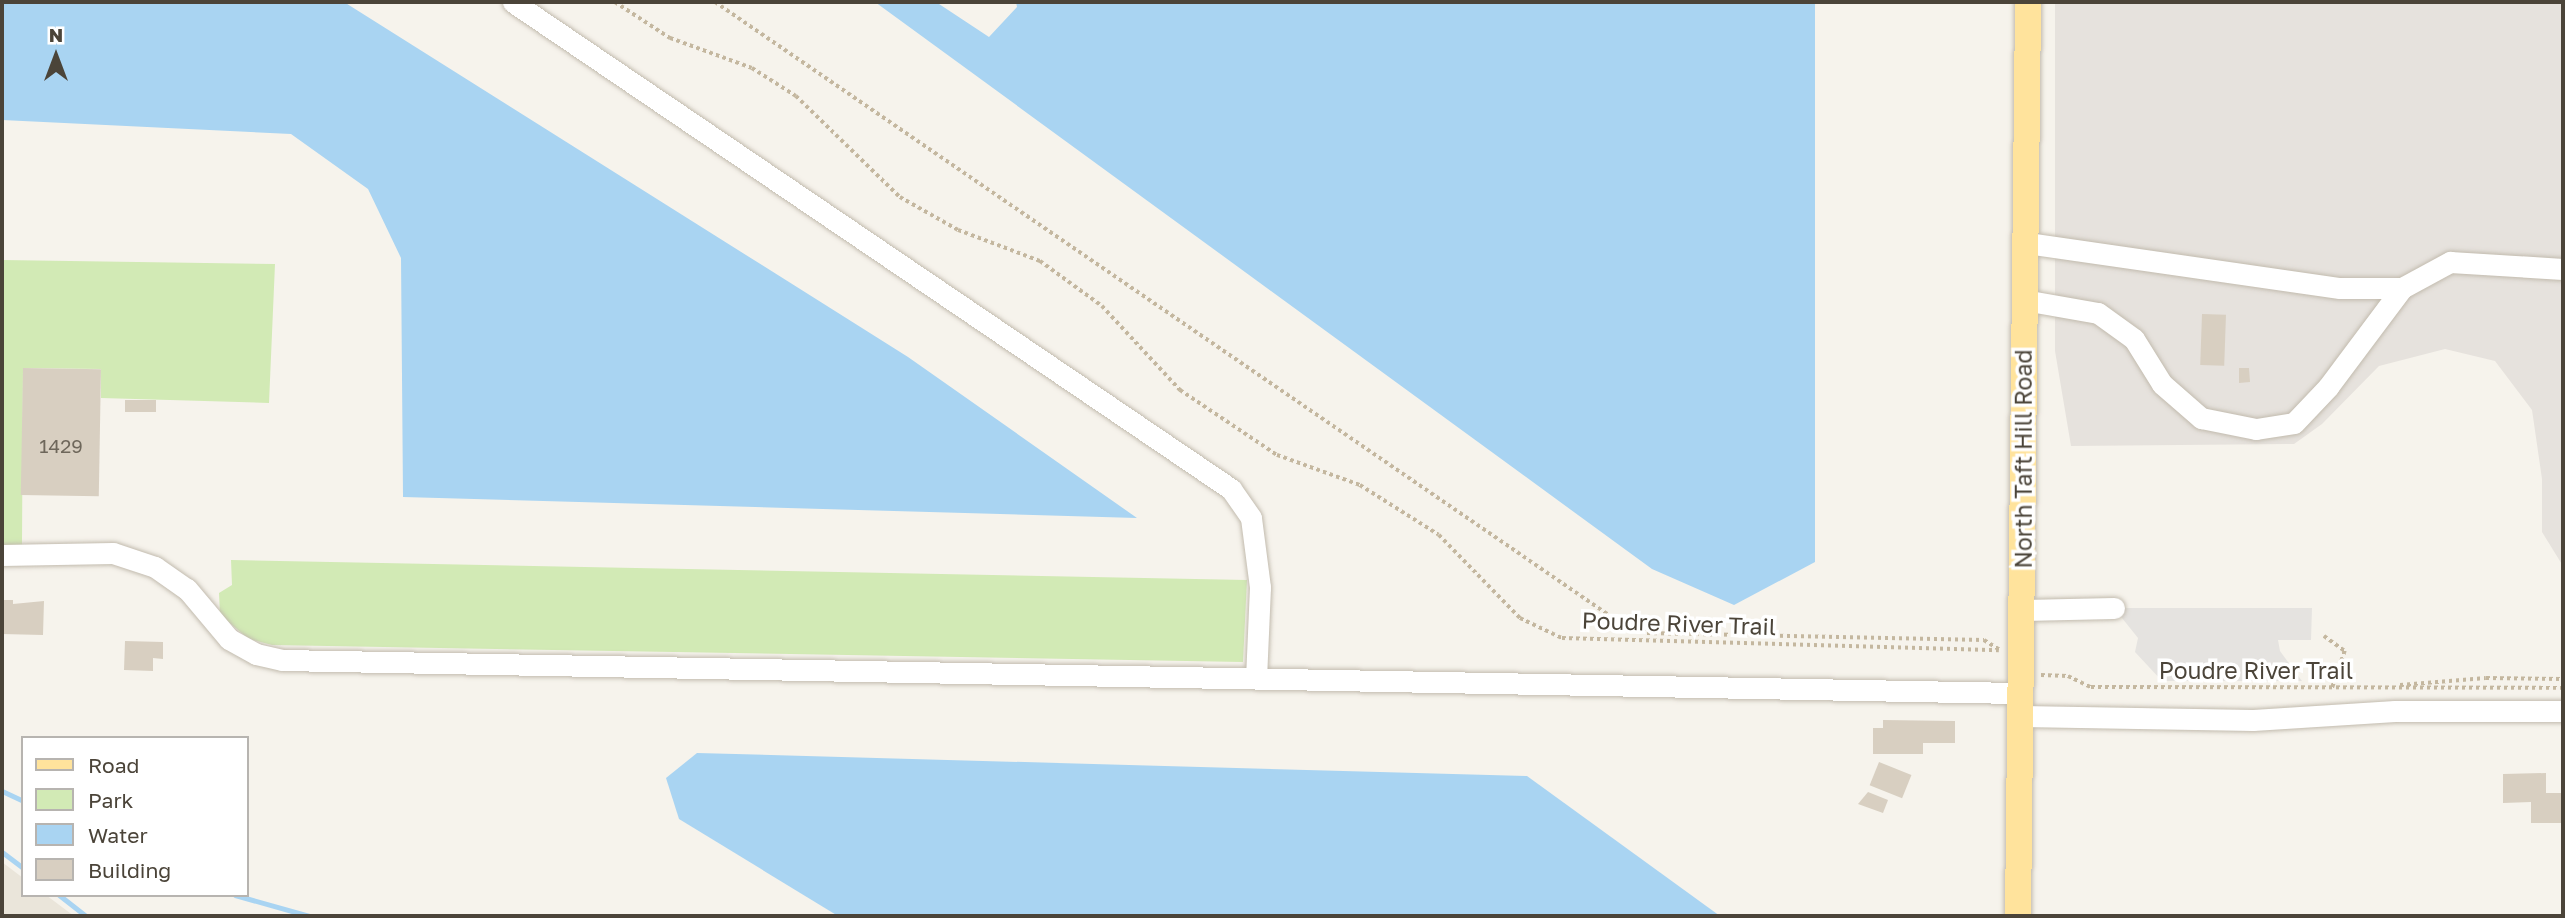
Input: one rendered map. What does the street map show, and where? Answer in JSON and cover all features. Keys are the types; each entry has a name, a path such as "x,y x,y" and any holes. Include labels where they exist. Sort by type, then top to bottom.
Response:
{"main road":[{"name":"North Taft Hill Road","path":"2018,916 2028,2"}],"lane":[{"path":"513,2 1231,489 1251,518 1261,587 1256,678"},
{"path":"2027,243 2340,289 2402,288"},
{"path":"2024,300 2098,313 2134,338 2162,384 2201,418 2256,429 2294,423 2328,387 2402,288 2451,262 2563,269"},
{"path":"2,555 113,553 155,567 187,589 229,639 256,654 282,660 1256,678 2021,704 2253,720 2395,711 2563,711"},
{"path":"2023,610 2114,608"}],"path":[{"name":"Poudre River Trail","path":"615,2 670,38 752,68 796,96 900,197 958,230 1040,261 1102,306 1181,390 1277,455 1360,485 1439,535 1520,618 1562,638 2000,650 2041,675 2068,676 2091,687 2563,688"},
{"path":"715,2 1622,624 1647,633 1984,640 2000,650"},
{"path":"2324,636 2345,651 2332,688"},
{"path":"2374,688 2486,678 2563,679"}],"shaded area":[{"path":"2055,2 2563,2 2563,566 2542,532 2542,479 2532,410 2495,361 2445,349 2379,366 2322,424 2294,444 2071,446 2055,351"},
{"path":"2114,608 2312,608 2311,640 2278,640 2280,651 2302,681 2162,681 2135,652 2138,638"},
{"path":"2,862 21,876 21,897 49,897 74,916 2,916"}],"green space":[{"path":"2,260 275,264 269,403 101,398 101,369 23,368 22,545 2,546"},
{"path":"231,560 1247,580 1243,662 272,645 249,639 220,615 219,593 232,585"}],"water":[{"path":"2,2 344,2 908,357 1137,518 403,497 401,258 368,189 291,134 2,120"},
{"path":"875,2 936,2 989,37 1017,7 1016,2 1815,2 1815,562 1734,605 1652,569"},
{"path":"697,753 1527,776 1720,916 838,916 679,819 666,778"}],"building":[{"path":"2202,314 2226,315 2224,366 2200,365"},
{"path":"23,368 101,369 99,496 21,495"},
{"path":"2239,368 2249,368 2250,382 2239,383"},
{"path":"125,400 156,400 156,412 125,412"},
{"path":"2,600 13,600 13,604 44,601 43,635 2,634"},
{"path":"125,641 163,642 163,659 153,658 153,671 124,670"},
{"path":"1883,720 1955,721 1955,743 1923,743 1923,754 1873,754 1873,728 1883,728"},
{"path":"1879,762 1911,775 1902,798 1870,785"},
{"path":"2546,773 2546,793 2561,793 2561,823 2531,823 2531,802 2503,803 2503,774"},
{"path":"1868,792 1888,800 1883,813 1858,804"}],"waterway":[{"path":"2,791 21,800"},
{"path":"2,852 21,866"},
{"path":"62,897 86,916"},
{"path":"242,897 309,916"}]}
